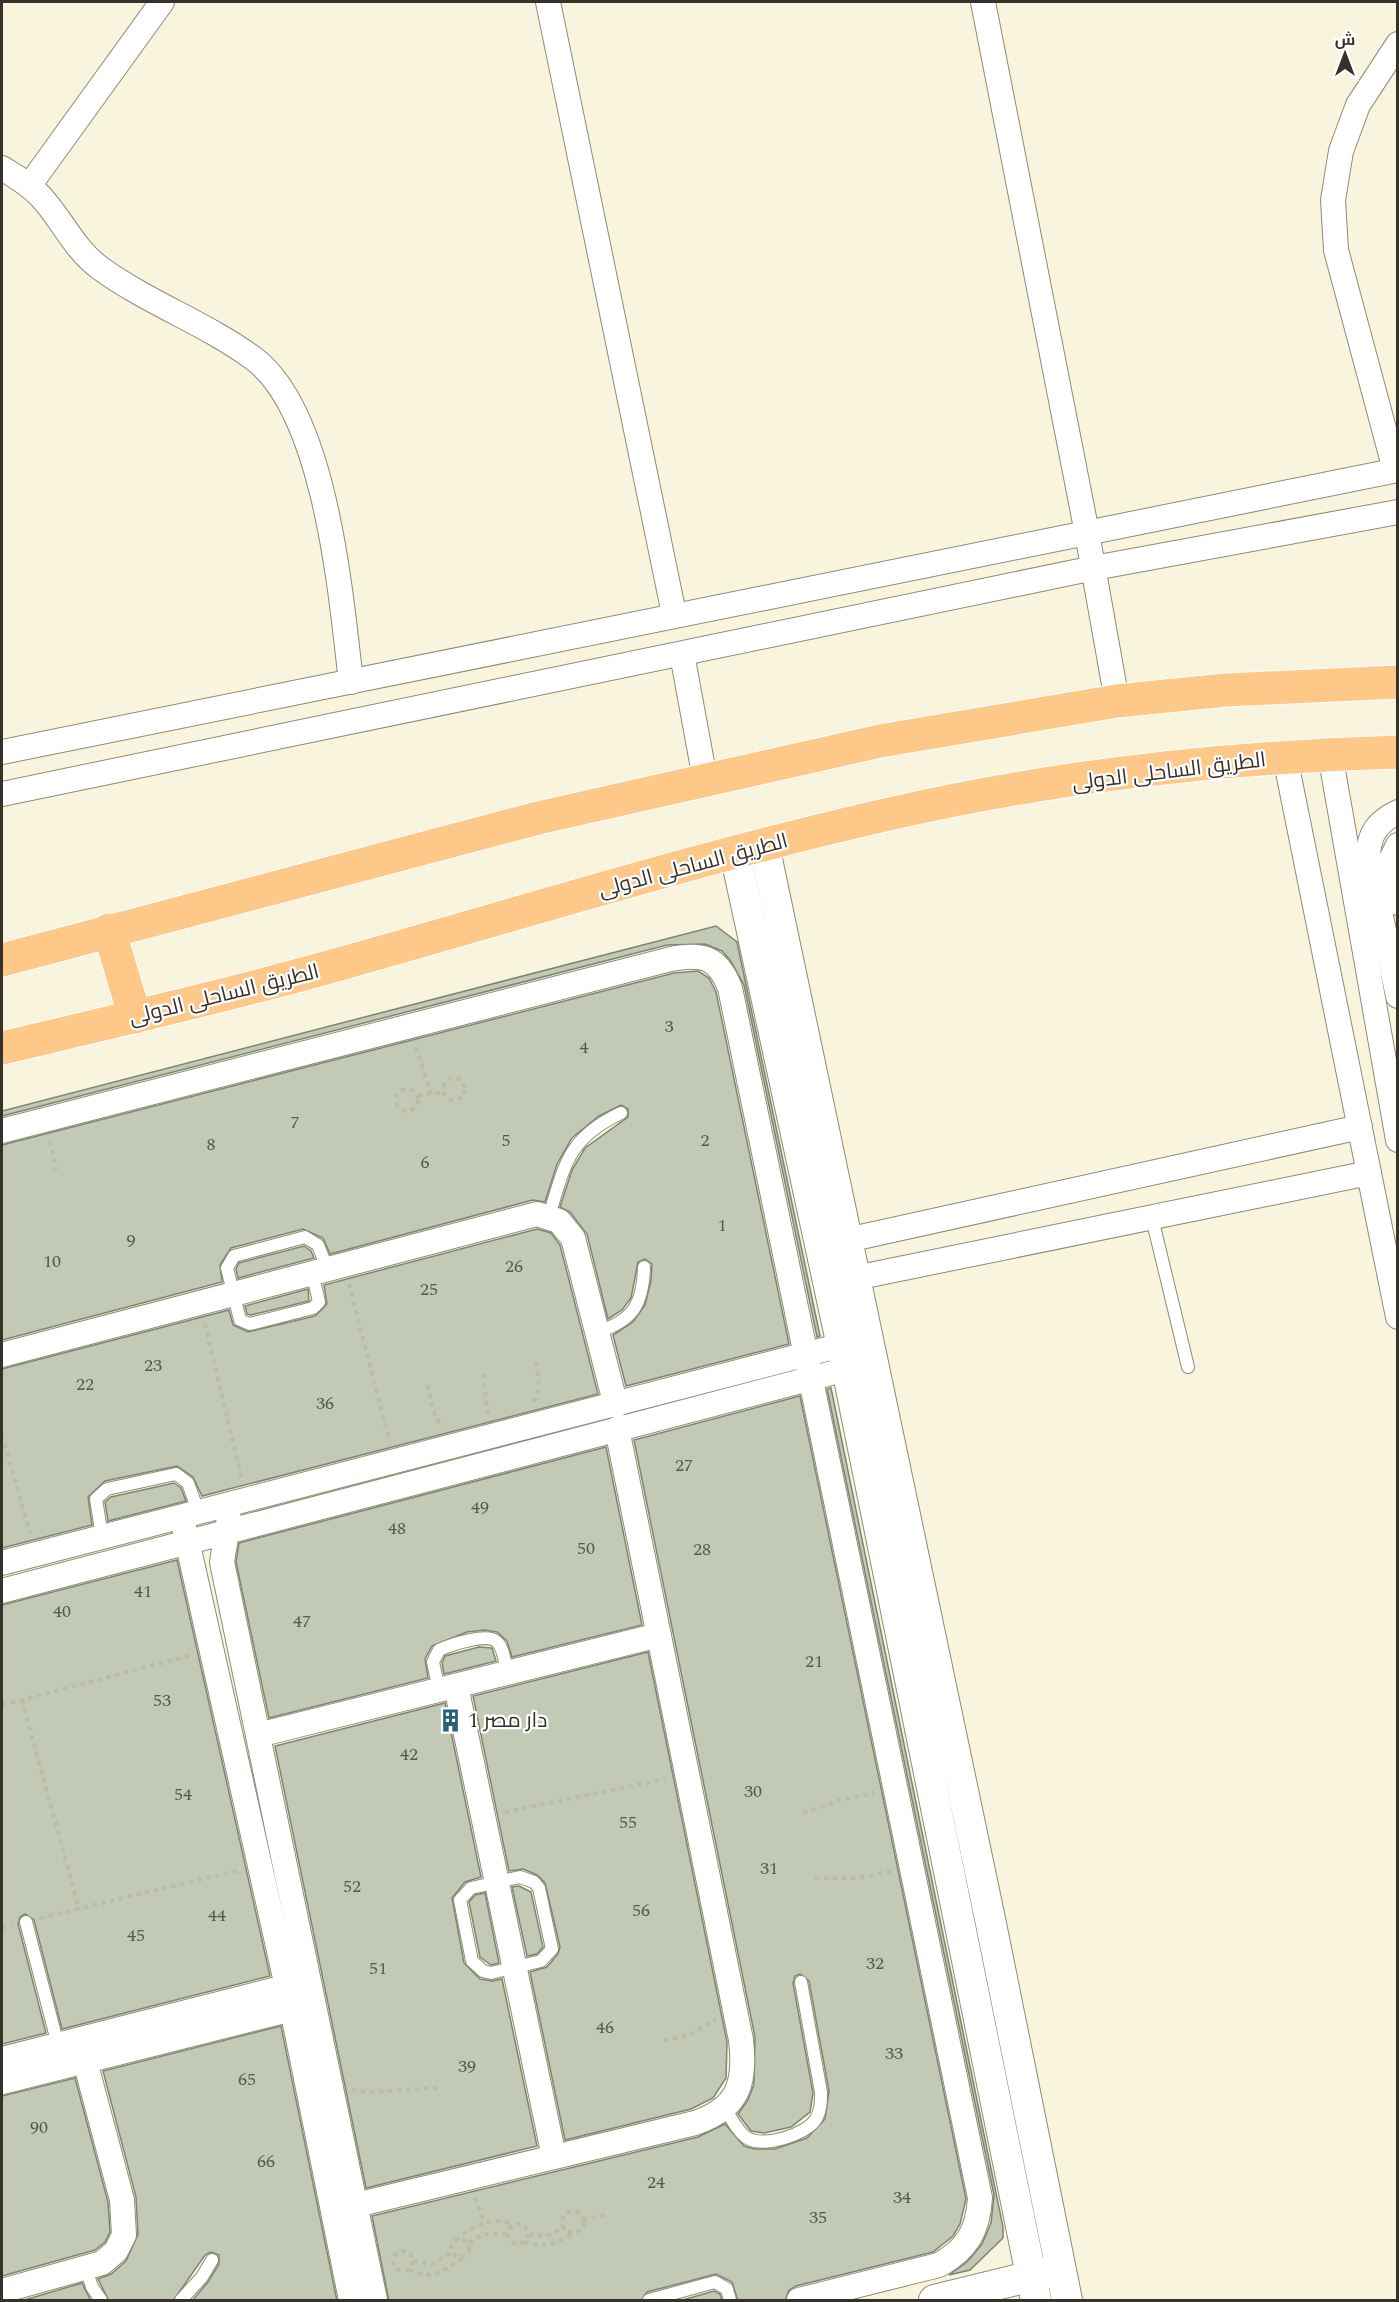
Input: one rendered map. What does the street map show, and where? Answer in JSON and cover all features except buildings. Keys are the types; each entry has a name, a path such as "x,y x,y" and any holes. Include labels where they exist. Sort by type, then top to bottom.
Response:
{"highway":[{"path":"2,960 537,818 880,741 1117,701 1226,690 1398,682"},
{"name":"الطريق الساحلى الدولى","path":"2,1048 135,1017 340,964 749,849 901,812 1106,775 1330,754 1398,752"},
{"path":"109,930 135,1017"}],"street":[{"path":"29,186 162,2"},
{"path":"548,2 705,779"},
{"path":"983,2 1094,568 1117,701"},
{"path":"2,752 1396,470 1336,250 1333,200 1341,151 1358,105 1398,44"},
{"path":"2,168 42,198 70,239 91,261 116,279 254,359 274,378 290,400 302,425 333,538 351,682"},
{"path":"2,794 1094,568 1398,512"},
{"path":"672,615 680,655"},
{"path":"1330,754 1398,1140"},
{"path":"1285,758 1398,1317"},
{"path":"1398,812 1384,819 1368,841 1370,872 1398,996"},
{"path":"1374,830 1398,844 1390,861 1398,903"},
{"path":"749,849 847,1240 990,1920 1067,2301"},
{"path":"749,849 845,1357 1034,2288"},
{"path":"2,1131 671,959 701,956 714,963 724,974 730,988 980,2198 979,2219 971,2239 957,2255 939,2265 799,2301"},
{"path":"1355,1100 1389,1095"},
{"path":"847,1240 1360,1127"},
{"path":"855,1278 1369,1173"},
{"path":"2,1355 525,1215 549,1216 567,1228 573,1238 617,1418 734,2007 743,2071 734,2097 725,2108 711,2118 356,2205"},
{"path":"2,1591 227,1532 617,1418 845,1357"},
{"path":"2,1563 525,1428 617,1418"},
{"path":"224,1504 229,1523 222,1562 258,1735 351,2301"},
{"path":"189,1513 187,1543 260,1865 331,2085 375,2301"},
{"path":"258,1735 659,1635"},
{"path":"448,1688 484,1816 554,2157"},
{"path":"2,2059 58,2045 301,1995"},
{"path":"2,2082 85,2061 301,1995"},
{"path":"2,2291 86,2270 102,2263 116,2251 124,2235 122,2200 85,2061"},
{"path":"934,2301 1034,2288 1060,2269"}],"lane":[{"path":"549,1216 564,1167 576,1143 596,1125 621,1113"},
{"path":"1152,1218 1188,1367"},
{"path":"305,1237 318,1245 328,1268 319,1302 313,1308 245,1323 240,1320 227,1268 234,1256 305,1237"},
{"path":"597,1332 619,1325 635,1310 644,1289 644,1267"},
{"path":"102,1536 96,1499 107,1489 176,1474 188,1483 189,1513"},
{"path":"448,1688 433,1662 439,1650 486,1637 497,1641 507,1673"},
{"path":"520,1877 534,1882 539,1888 552,1949 548,1956 515,1968 491,1973 477,1967 472,1961 460,1908 464,1893 471,1888 520,1877"},
{"path":"26,1922 58,2045"},
{"path":"725,2108 739,2131 759,2142 804,2130 815,2120 821,2107 821,2092 801,1982"},
{"path":"181,2301 202,2277 212,2260"},
{"path":"86,2270 92,2287 101,2301"},
{"path":"649,2301 715,2282 727,2289 730,2301"}],"path":[{"path":"410,1026 431,1094"},
{"path":"452,1077 463,1081 466,1086 463,1097 457,1100 446,1097 443,1092 443,1086 452,1077"},
{"path":"409,1088 418,1096 415,1107 410,1110 399,1108 396,1103 398,1092 403,1089 409,1088"},
{"path":"418,1096 443,1092"},
{"path":"45,1120 56,1170"},
{"path":"328,1268 395,1461"},
{"path":"200,1302 247,1498"},
{"path":"525,1428 539,1387 536,1360"},
{"path":"483,1374 491,1437"},
{"path":"428,1386 433,1411 453,1447"},
{"path":"2,1435 36,1554"},
{"path":"2,1706 212,1650"},
{"path":"22,1700 78,1909"},
{"path":"484,1816 687,1775"},
{"path":"804,1813 843,1799 895,1789"},
{"path":"2,1928 260,1865"},
{"path":"815,1878 860,1878 912,1867"},
{"path":"664,2041 689,2035 734,2007"},
{"path":"331,2085 370,2092 437,2088"},
{"path":"508,2234 513,2243 524,2242 534,2246 556,2243 582,2228 583,2220 576,2212 571,2211 563,2218 564,2228"},
{"path":"583,2220 605,2216"},
{"path":"452,2252 452,2243 484,2222 494,2220 524,2225 529,2234"},
{"path":"508,2234 514,2224"},
{"path":"529,2234 546,2236 564,2228 575,2233"},
{"path":"469,2243 484,2234 508,2234"},
{"path":"524,2242 529,2234"},
{"path":"456,2240 461,2238 469,2243"},
{"path":"408,2270 413,2261 412,2256 402,2251 393,2258 395,2268 399,2271 408,2270 427,2276 435,2275 462,2258 469,2252 469,2243"},
{"path":"452,2252 462,2258"},
{"path":"413,2261 432,2264 452,2252"}],"place":[{"name":"دار مصر 1","path":"450,1720"}]}
